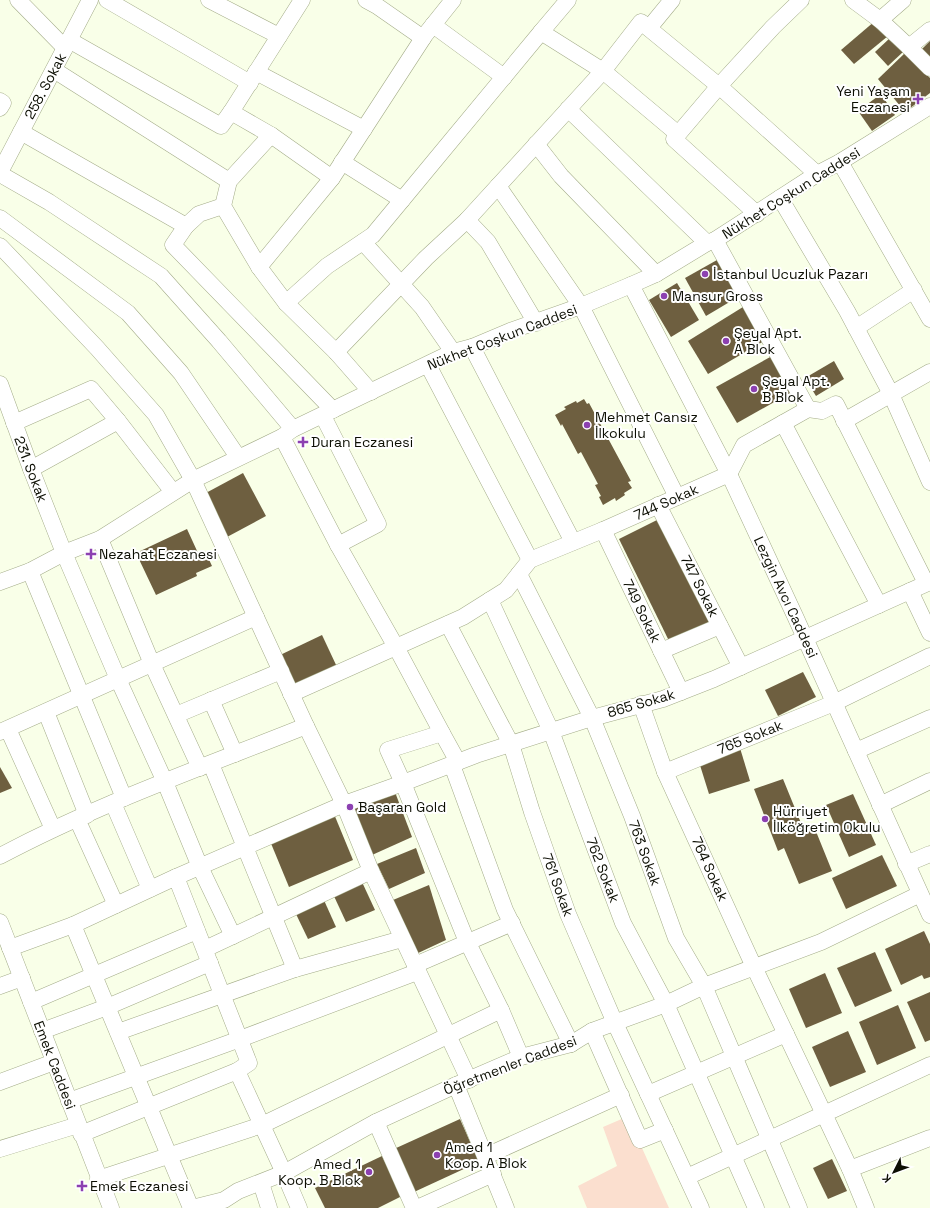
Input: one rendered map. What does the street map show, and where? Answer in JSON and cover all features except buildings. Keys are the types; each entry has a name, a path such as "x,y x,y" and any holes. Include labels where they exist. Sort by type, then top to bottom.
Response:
{"street":[{"path":"18,0 67,44 221,126 279,36 297,2"},
{"name":"258. Sokak","path":"0,173 90,0"},
{"path":"107,0 253,78 364,129"},
{"path":"209,0 279,36"},
{"path":"366,0 423,38"},
{"path":"259,267 332,178 423,38 452,0"},
{"path":"286,303 327,266 373,235 568,0"},
{"path":"649,28 672,0"},
{"path":"852,0 880,20 930,68"},
{"path":"880,20 903,0"},
{"path":"757,214 674,139 790,3"},
{"path":"336,352 426,258 467,220 603,71 641,22 719,86 817,174"},
{"path":"433,24 504,77"},
{"path":"909,47 930,30"},
{"path":"541,32 603,71 678,134"},
{"path":"54,70 229,181"},
{"path":"0,101 3,103 0,108"},
{"name":"Nükhet Coşkun Caddesi","path":"0,582 30,571 100,538 193,480 453,352 472,347 510,331 581,306 656,274 757,214 817,174 840,162 930,106"},
{"path":"568,109 711,241 808,409"},
{"path":"231,112 271,135 332,178"},
{"path":"21,132 186,226"},
{"path":"271,135 229,181 223,206 259,267 286,303 336,352 371,392"},
{"path":"536,144 561,176 656,274"},
{"path":"342,162 402,200"},
{"path":"840,162 930,319"},
{"path":"0,173 49,202 161,276 219,341 288,433 338,546 396,647 442,734 455,763 505,910 571,1044"},
{"path":"498,186 581,306 677,497"},
{"path":"780,198 856,328 892,395 930,482"},
{"path":"223,206 199,214 186,226 173,245 328,413 378,524 338,546"},
{"path":"0,218 128,313 181,373 238,457"},
{"path":"467,220 488,242 536,322"},
{"path":"363,242 422,307 453,352"},
{"path":"0,246 97,348 156,415 193,480 280,671 344,804 371,871 402,939 449,1036 462,1082 504,1207"},
{"name":"Lezgin Avcı Caddesi","path":"631,285 729,474 930,915"},
{"path":"856,328 914,290"},
{"path":"472,347 573,542"},
{"path":"291,694 463,617 506,590 530,560 428,365"},
{"path":"844,421 930,372"},
{"name":"231. Sokak","path":"0,384 64,554 118,679 165,782 200,867 233,936"},
{"path":"14,423 91,389 173,492"},
{"path":"729,474 744,445 808,409 822,411 836,404 928,582"},
{"path":"31,469 118,421"},
{"path":"783,423 879,605"},
{"name":"744 Sokak","path":"530,560 729,474"},
{"name":"747 Sokak","path":"658,505 741,667"},
{"name":"749 Sokak","path":"602,530 681,692"},
{"path":"100,538 152,664 176,715 206,766 246,847 295,969"},
{"path":"30,571 81,696 150,889"},
{"name":"763 Sokak","path":"519,574 592,718 632,816 676,938 704,986 799,1208"},
{"name":"865 Sokak","path":"6,943 73,925 176,877 344,804 511,744 592,718 663,699 714,680 928,582"},
{"path":"910,591 930,633"},
{"name":"762 Sokak","path":"490,600 551,731 623,923 666,1004 756,1208"},
{"path":"53,829 4,731 256,617"},
{"name":"761 Sokak","path":"448,624 511,744 532,812 568,914 615,1023 701,1208"},
{"path":"661,651 720,626"},
{"name":"765 Sokak","path":"665,772 834,703 930,656"},
{"path":"176,715 280,671"},
{"path":"211,700 235,754"},
{"path":"641,704 665,772"},
{"path":"46,712 82,817 116,905"},
{"path":"856,751 930,718"},
{"path":"0,856 53,829 118,801 306,726"},
{"path":"442,734 388,750 467,943 501,1010 521,1057"},
{"name":"764 Sokak","path":"665,772 754,967 850,1169 866,1208"},
{"path":"880,805 930,781"},
{"path":"906,864 930,854"},
{"path":"42,1031 108,1007 207,956 233,936 371,871"},
{"path":"0,1149 80,1129 149,1107 237,1071 249,1063 176,877"},
{"name":"Öğretmenler Caddesi","path":"192,1208 225,1204 238,1191 284,1173 376,1122 462,1082 521,1057 571,1044 592,1031 666,1004 704,986 821,942 920,894"},
{"name":"Emek Caddesi","path":"0,922 6,943 22,978 98,1179 111,1208"},
{"path":"69,1101 240,1039 416,969 467,943 512,923"},
{"path":"73,925 192,1208"},
{"path":"31,1002 197,931"},
{"path":"118,1032 295,969 402,939"},
{"path":"0,986 22,978"},
{"path":"98,1179 169,1154 262,1125 501,1010"},
{"path":"592,1031 640,1140 665,1130"},
{"path":"648,1094 786,1034"},
{"path":"0,1082 54,1062"},
{"path":"687,1177 930,1065"},
{"path":"237,1071 299,1208"},
{"path":"486,1156 621,1095"},
{"path":"376,1122 415,1208 493,1174"},
{"path":"850,1169 930,1138"},
{"path":"261,1183 269,1208"}],"shaded area":[{"path":"624,1118 642,1148 669,1208 587,1208 578,1186 617,1166 603,1127"}],"place":[{"name":"Yeni Yaşam Eczanesi","path":"918,99"},
{"name":"İstanbul Ucuzluk Pazarı","path":"705,274"},
{"name":"Mansur Gross","path":"664,296"},
{"name":"Şeyal Apt. A Blok","path":"726,341"},
{"name":"Şeyal Apt. B Blok","path":"754,389"},
{"name":"Mehmet Cansız İlkokulu","path":"587,425"},
{"name":"Duran Eczanesi","path":"303,442"},
{"name":"Nezahat Eczanesi","path":"91,554"},
{"name":"Başaran Gold","path":"350,807"},
{"name":"Hürriyet İlköğretim Okulu","path":"765,819"},
{"name":"Amed 1 Koop. A Blok","path":"437,1155"},
{"name":"Amed 1 Koop. B Blok","path":"369,1172"},
{"name":"Emek Eczanesi","path":"82,1186"}]}
